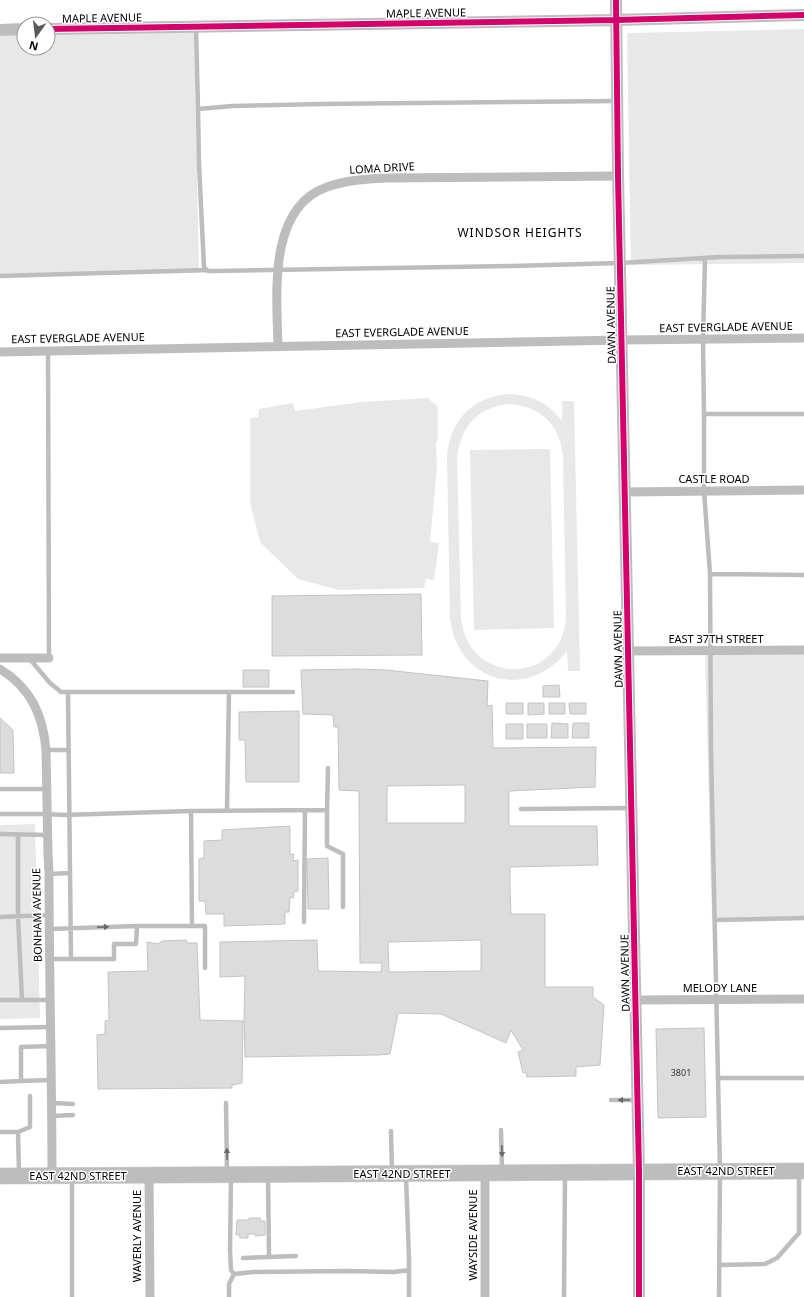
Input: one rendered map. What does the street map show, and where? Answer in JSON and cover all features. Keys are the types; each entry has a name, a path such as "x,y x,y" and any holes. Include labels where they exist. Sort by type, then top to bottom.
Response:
{"highway":[{"name":"EAST 42ND STREET","path":"0,1176 802,1171"}],"street":[{"name":"DAWN AVENUE","path":"616,0 621,340 638,1100 639,1297"},
{"name":"MAPLE AVENUE","path":"56,29 616,20 804,15"},
{"path":"0,30 16,29"},
{"name":"LOMA DRIVE","path":"278,347 278,270 283,235 295,212 304,201 315,192 340,183 387,178 618,176"},
{"name":"EAST EVERGLADE AVENUE","path":"0,352 804,338"},
{"name":"CASTLE ROAD","path":"625,492 804,490"},
{"name":"EAST 37TH STREET","path":"628,651 804,650"},
{"path":"0,658 49,658"},
{"name":"BONHAM AVENUE","path":"0,669 18,683 36,707 41,719 45,737 49,874 52,1176"},
{"name":"MELODY LANE","path":"635,1000 804,999"},
{"name":"WAYSIDE AVENUE","path":"485,1173 485,1297"},
{"name":"WAVERLY AVENUE","path":"149,1175 150,1297"}],"lane":[{"path":"196,26 203,262 204,267 207,270"},
{"path":"198,110 232,106 617,101"},
{"path":"0,276 207,270 278,270 620,263 705,258 804,256"},
{"path":"705,258 703,340 704,491 710,574 710,651 720,1171 719,1297"},
{"path":"48,351 49,658"},
{"path":"704,414 804,414"},
{"path":"710,574 804,575"},
{"path":"29,658 50,683 61,692 293,692"},
{"path":"68,692 70,959"},
{"path":"227,811 229,692"},
{"path":"46,750 68,750"},
{"path":"328,768 327,846 343,854 344,907"},
{"path":"0,789 47,789"},
{"path":"521,809 631,808"},
{"path":"304,922 305,810"},
{"path":"0,814 69,815 191,811 327,810"},
{"path":"191,811 192,926"},
{"path":"0,834 48,834"},
{"path":"18,834 18,916 22,1000"},
{"path":"49,874 70,874"},
{"path":"0,917 49,915"},
{"path":"715,920 804,918"},
{"path":"50,959 114,959 114,944 136,944 137,926"},
{"path":"49,929 137,926 205,926 205,968"},
{"path":"0,1000 50,1000"},
{"path":"0,1028 51,1027"},
{"path":"21,1081 21,1047 51,1046"},
{"path":"718,1078 804,1078"},
{"path":"0,1082 52,1080"},
{"path":"0,1132 18,1132 30,1127 30,1096"},
{"path":"611,1100 638,1100"},
{"path":"226,1103 230,1250 231,1270 234,1274"},
{"path":"52,1104 73,1104"},
{"path":"52,1116 73,1116"},
{"path":"501,1130 502,1173"},
{"path":"391,1131 399,1174 409,1270 409,1297"},
{"path":"18,1132 19,1176"},
{"path":"719,1265 765,1264 777,1258 798,1233 802,1171"},
{"path":"564,1297 565,1172"},
{"path":"268,1174 269,1257"},
{"path":"72,1176 72,1297"},
{"path":"243,1258 296,1256"},
{"path":"234,1274 253,1272 394,1272 409,1270"},
{"path":"229,1297 229,1284 234,1274"}],"shaded area":[{"path":"194,25 199,273 0,276 0,29 16,29 16,56 56,56 56,28"},
{"path":"804,29 804,263 631,265 627,33"},
{"path":"509,394 532,398 551,409 562,421 562,401 574,401 580,671 568,671 567,651 551,667 533,676 514,680 496,678 480,670 466,657 455,640 450,618 447,458 449,445 452,433 465,413 484,400","holes":["509,404 531,409 547,419 558,435 561,445 563,456 566,616 561,639 549,656 533,666 515,669 497,666 480,657 467,641 461,618 457,458 462,437 472,420 488,409 498,406"]},
{"path":"428,398 438,407 438,440 436,442 437,467 430,542 439,543 434,580 426,579 424,588 339,590 298,579 260,542 250,502 250,418 258,417 259,409 293,403 295,411 362,402"},
{"path":"550,449 554,628 474,630 470,450"},
{"path":"804,650 804,920 712,921 705,651"},
{"path":"35,824 40,1018 0,1019 0,825"}],"building":[{"path":"421,594 422,655 272,656 272,596"},
{"path":"243,670 269,670 269,687 243,687"},
{"path":"301,670 386,670 488,681 487,706 492,705 493,748 596,747 595,787 509,791 509,826 597,826 598,865 510,867 510,886 511,914 545,914 545,987 593,987 593,997 604,1005 600,1065 576,1067 576,1076 527,1077 526,1072 523,1073 518,1052 523,1050 511,1030 506,1043 441,1014 398,1013 390,1054 245,1057 245,976 220,977 220,942 317,940 318,971 381,972 382,963 360,963 359,791 339,790 338,727 334,727 333,715 303,714","holes":["465,785 465,823 387,823 387,786","481,940 481,971 389,972 388,942"]},
{"path":"559,685 560,697 543,697 543,686"},
{"path":"506,703 523,703 523,714 506,714"},
{"path":"528,703 544,703 544,714 528,715"},
{"path":"549,703 565,703 565,714 549,714"},
{"path":"569,703 586,703 586,714 570,714"},
{"path":"299,711 299,782 246,782 245,740 239,740 239,712"},
{"path":"0,718 13,730 14,773 0,773"},
{"path":"552,723 568,724 568,738 551,738"},
{"path":"573,723 589,723 589,738 572,738"},
{"path":"506,724 523,724 523,739 506,739"},
{"path":"527,724 547,724 547,738 527,738"},
{"path":"290,826 290,854 294,854 293,861 298,860 298,891 294,892 293,898 290,897 289,912 285,912 285,924 224,926 224,914 206,914 205,901 199,901 199,859 204,858 204,841 222,840 222,830"},
{"path":"328,858 329,909 308,909 307,859"},
{"path":"186,940 187,943 197,943 200,1020 243,1021 242,1083 232,1085 232,1088 98,1089 97,1035 105,1034 105,1021 109,1020 108,972 148,971 147,942 158,944 162,941"},
{"path":"704,1028 706,1117 658,1118 656,1029"},
{"path":"249,1218 260,1218 261,1221 265,1221 265,1235 255,1236 255,1234 248,1234 248,1238 240,1238 239,1234 236,1235 237,1220 249,1220"}],"cycle path":[{"path":"616,0 618,176 639,1172 639,1297"},
{"path":"56,29 616,20 804,15"}],"district":[{"name":"WINDSOR HEIGHTS","path":"520,233"}]}
